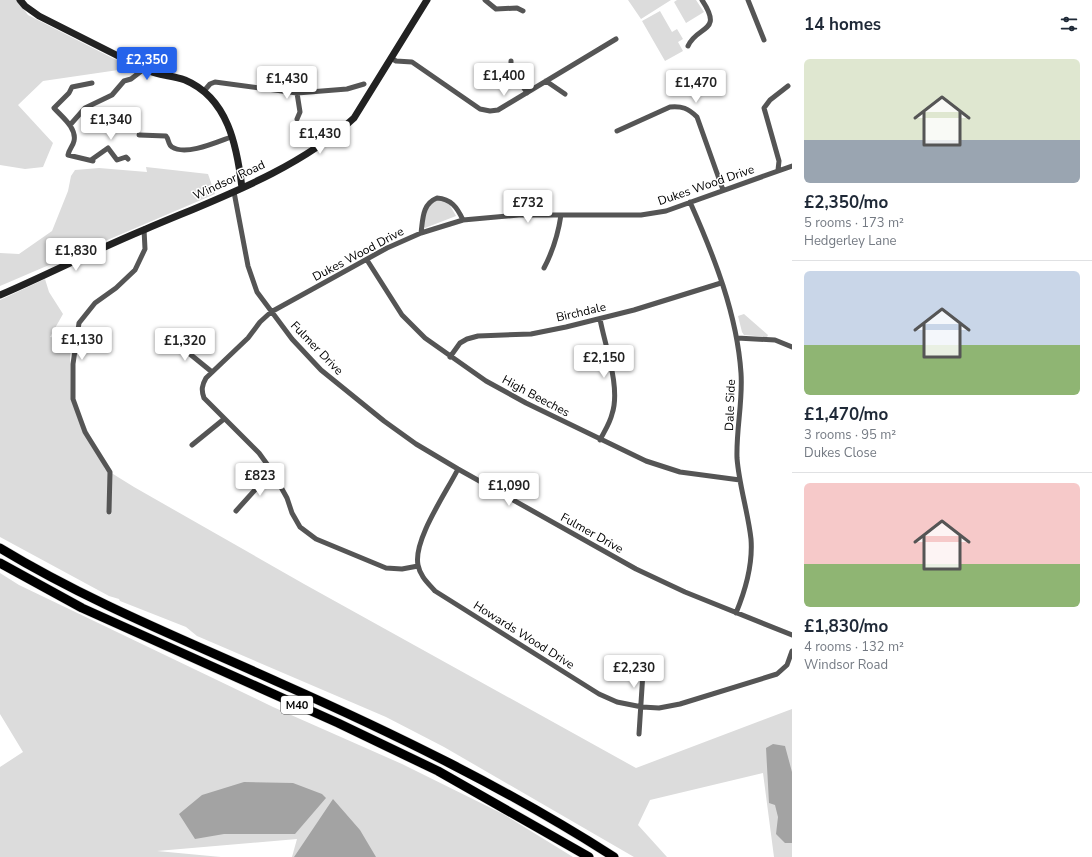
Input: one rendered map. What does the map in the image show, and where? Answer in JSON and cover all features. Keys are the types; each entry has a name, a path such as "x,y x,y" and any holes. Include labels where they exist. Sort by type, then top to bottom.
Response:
{"highway":[{"name":"M40","path":"0,548 70,587 138,620 293,688 415,746 553,820 614,857"},
{"name":"M40","path":"0,563 82,608 338,723 438,771 589,857"}],"main road":[{"path":"20,0 25,6 40,16 156,75 183,80 204,91 220,108 231,136 238,161 242,188"},
{"name":"Windsor Road","path":"0,295 144,229 234,192 289,164 337,134 354,118 427,0"}],"street":[{"path":"485,0 496,9 517,8 523,11"},
{"path":"688,46 691,41 708,28 709,13 702,0"},
{"path":"748,0 764,40"},
{"path":"391,58 396,61 412,62 480,109 490,111 498,110 616,39"},
{"path":"510,61 511,68 526,93"},
{"path":"70,125 85,108 112,95 124,81 131,79 144,69"},
{"path":"204,91 210,84 222,82 297,93 347,89 364,84"},
{"path":"546,82 565,94"},
{"path":"92,83 72,87 69,93 54,108 70,125 74,135 74,142 68,149 68,155 92,161 108,148 117,160 126,157 128,159"},
{"path":"778,170 779,161 764,108 770,100 788,86"},
{"path":"297,93 300,112 297,119"},
{"path":"617,131 670,107 680,106 689,109 697,117 723,190"},
{"path":"139,135 166,136 173,148 184,149 194,149 231,136"},
{"name":"Dukes Wood Drive","path":"418,566 386,568 316,539 300,527 292,513 287,498 272,471 259,453 204,398 202,385 212,372 248,338 260,322 271,312 387,248 421,233 463,220 493,216 641,215 666,211 792,166"},
{"path":"234,192 248,266 257,292 271,312"},
{"path":"421,233 424,210 428,203 437,198 451,201 459,211 463,220"},
{"name":"Dale Side","path":"690,202 710,246 737,338 741,373 741,408 737,457 751,539 750,564 746,589 736,612"},
{"path":"544,268 553,250 561,215"},
{"path":"109,512 110,472 85,432 73,399 73,364 79,323 95,302 116,288 136,270 145,250 144,229"},
{"name":"High Beeches","path":"367,260 402,315 425,338 486,381 526,404 646,461 680,472 740,480"},
{"name":"Birchdale","path":"450,357 460,343 467,338 478,336 531,334 600,319 721,283"},
{"name":"Fulmer Drive","path":"271,312 292,339 321,370 384,421 416,444 636,569 685,592 792,635"},
{"path":"600,319 614,387 615,400 612,414 600,440"},
{"path":"169,338 212,372"},
{"path":"737,338 775,340 792,347"},
{"path":"192,445 224,419"},
{"path":"418,566 418,552 421,539 458,469"},
{"path":"236,511 272,471"},
{"name":"Howards Wood Drive","path":"418,566 424,579 435,591 599,694 617,702 642,707 659,708 680,704 764,680 776,674 787,665 792,651"},
{"path":"639,734 644,672"}],"shaded area":[{"path":"0,0 17,0 28,15 132,68 43,81 18,105 53,143 43,167 25,169 0,165"},
{"path":"628,0 671,0 641,19"},
{"path":"677,0 696,0 704,12 686,23 674,2"},
{"path":"660,11 672,32 677,29 683,39 678,42 683,51 665,61 642,21"},
{"path":"146,167 208,174 215,194 0,286 0,253 19,254 52,231 68,191 71,176 75,170 99,168 147,172"},
{"path":"439,199 447,200 456,216 425,228 422,224 426,207"},
{"path":"45,279 49,292 63,314 50,337 72,340 70,350 71,394 105,469 134,487 304,584 636,768 792,709 792,857 774,857 763,773 650,800 638,825 667,857 634,857 444,747 386,717 197,636 186,627 109,596 0,537 0,300"},
{"path":"744,314 768,335 767,337 744,335 738,316"},
{"path":"0,573 19,585 273,707 402,764 503,814 573,857 292,857 297,839 157,851 221,857 0,857 0,767 23,752 0,714"},
{"path":"773,744 785,746 792,772 792,843 785,843 776,834 778,817 775,805 769,803 766,748"},
{"path":"244,782 293,783 322,794 326,798 295,834 224,834 195,839 179,814 202,795"},
{"path":"333,799 360,830 376,857 294,857"}]}
